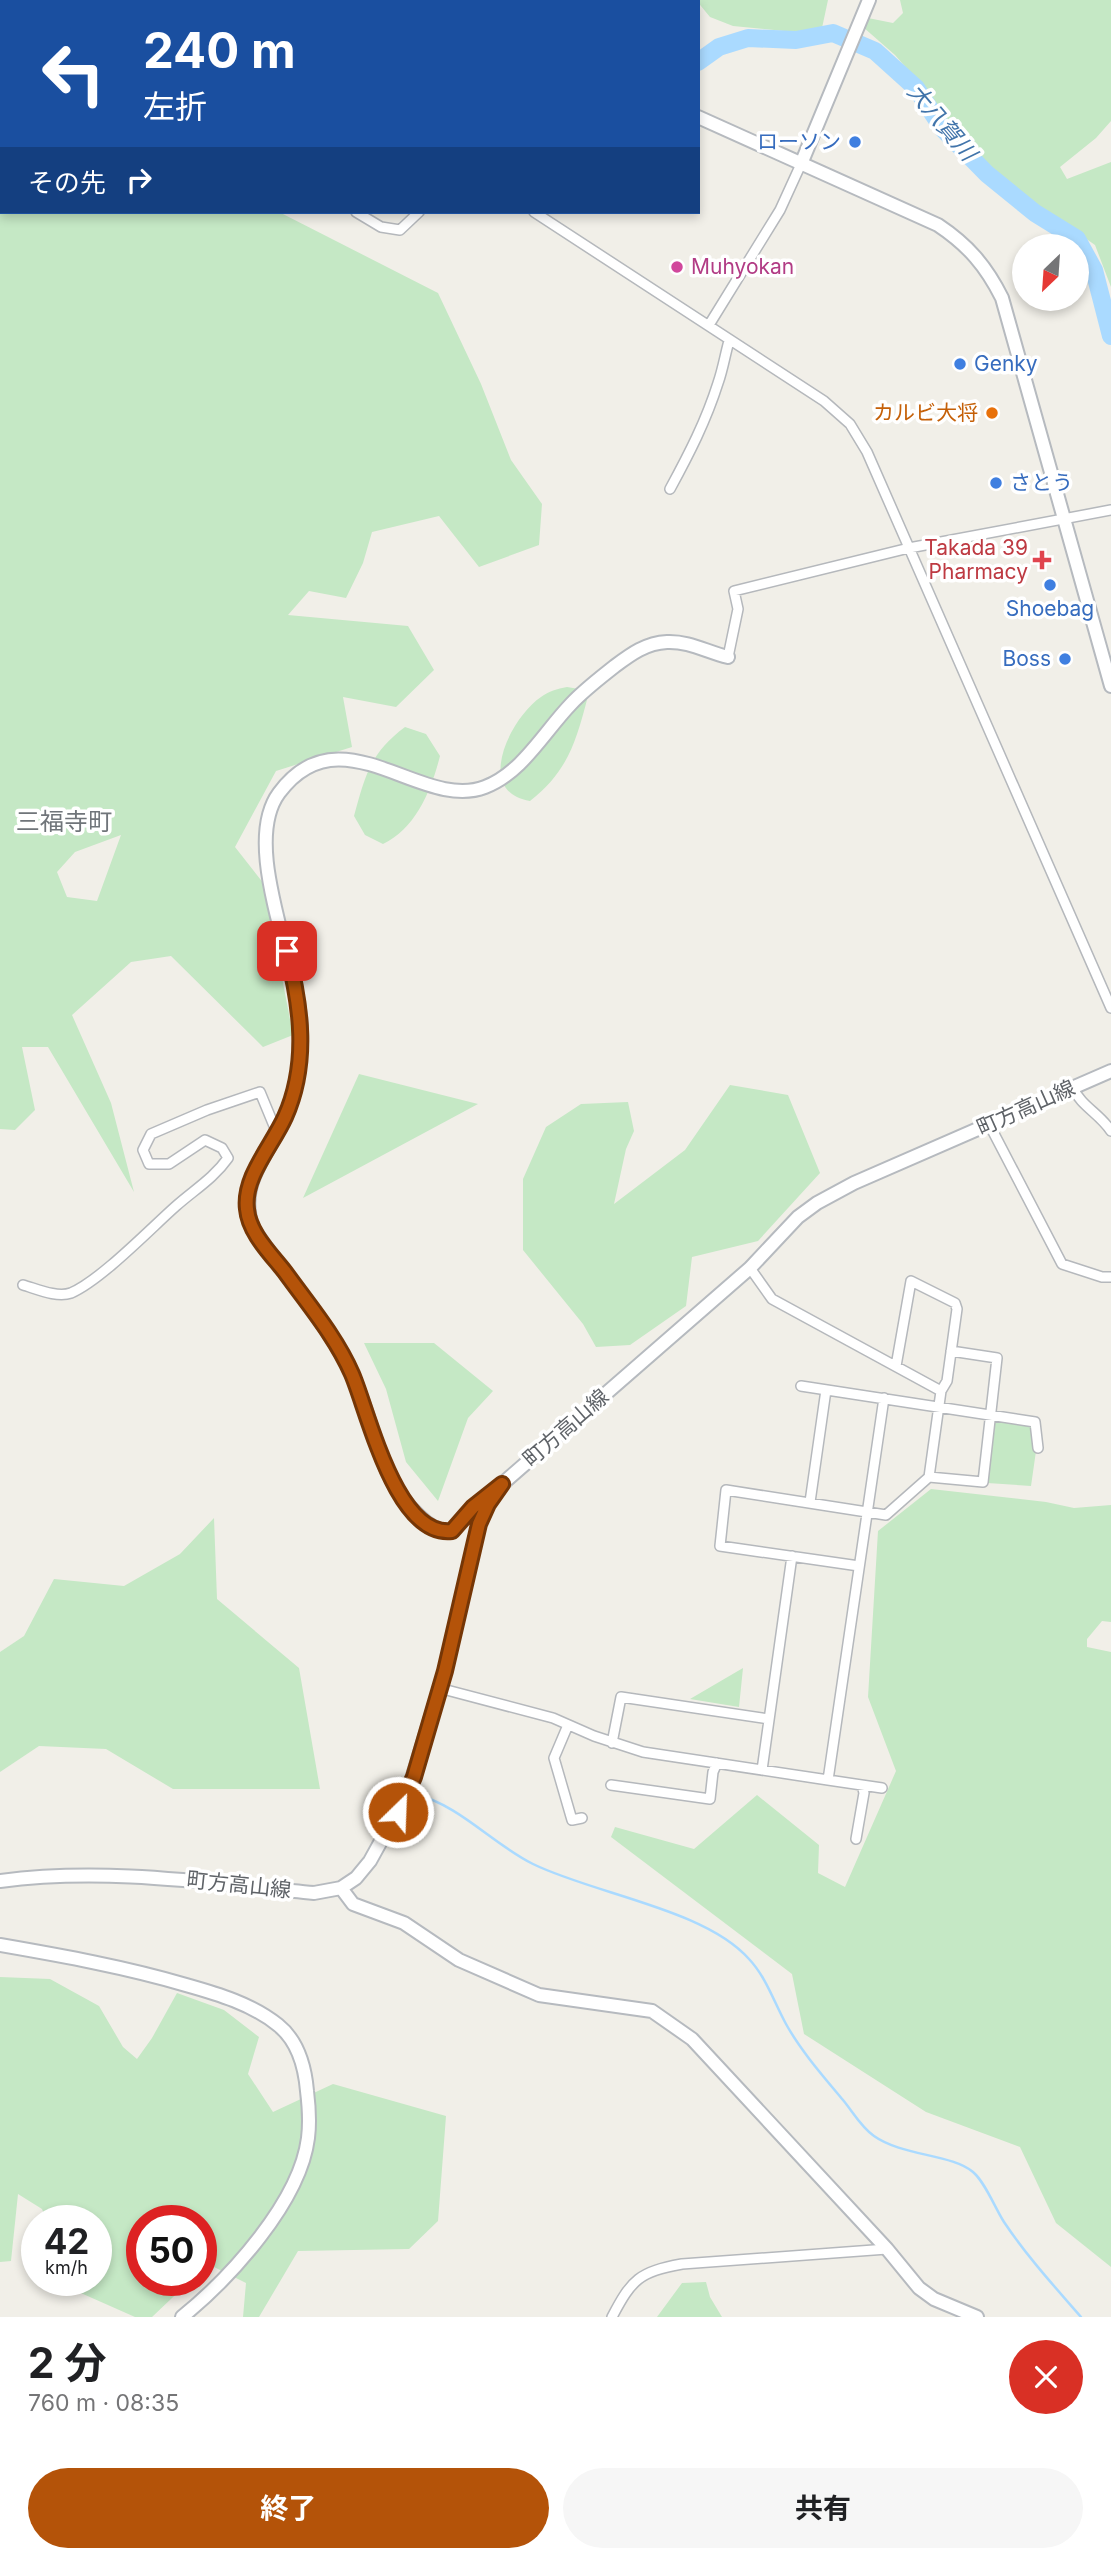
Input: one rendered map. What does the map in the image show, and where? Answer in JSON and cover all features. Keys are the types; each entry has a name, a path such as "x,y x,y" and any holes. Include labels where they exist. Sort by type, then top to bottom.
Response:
{"street":[{"path":"709,325 780,210 869,0"},
{"path":"700,118 938,225 958,238 990,273 1002,298 1111,686"},
{"path":"360,214 381,226 400,230 417,214"},
{"path":"537,214 824,401 850,424 867,452 1111,1007"},
{"path":"670,489 705,420 723,369 729,341"},
{"path":"502,1484 473,1507 452,1531 445,1532 426,1522 398,1492 384,1464 347,1364 253,1228 249,1218 247,1200 250,1184 277,1133 292,1097 300,1051 299,1012 293,975 265,850 265,828 276,799 286,785 301,773 325,762 352,761 383,767 424,784 454,792 481,789 497,782 513,770 579,696 639,649 658,643 681,642 727,657 738,609 734,591 909,548 1111,510"},
{"name":"町方高山線","path":"0,1881 88,1874 134,1875 314,1892 341,1888 356,1878 370,1861 408,1792 457,1624 479,1524 488,1504 502,1484 750,1268 798,1217 817,1203 854,1183 1111,1071"},
{"path":"1073,1088 1078,1098 1102,1119 1111,1131"},
{"path":"23,1285 50,1293 69,1294 95,1277 189,1194 218,1173 228,1158 222,1148 205,1140 169,1164 149,1164 144,1150 151,1134 260,1092 277,1133"},
{"path":"989,1124 1062,1264 1101,1277 1111,1277"},
{"path":"750,1268 772,1299 941,1391"},
{"path":"859,1566 720,1546 726,1490 886,1515 929,1477 941,1391 947,1381 957,1309 955,1303 911,1281 896,1366"},
{"path":"929,1477 983,1482 997,1358 951,1351"},
{"path":"800,1386 1035,1422 1038,1448"},
{"path":"810,1502 827,1390"},
{"path":"828,1780 884,1398"},
{"path":"762,1770 792,1556"},
{"path":"439,1688 553,1718 612,1743 643,1752 882,1788"},
{"path":"612,1743 621,1697 769,1719"},
{"path":"568,1725 554,1758 572,1820 582,1818"},
{"path":"611,1785 710,1799 713,1772 717,1763"},
{"path":"856,1839 864,1793 862,1785"},
{"path":"341,1888 353,1904 404,1923 460,1960 526,1991 539,1996 643,2009 661,2016 692,2039 887,2249 919,2288 934,2299 978,2317"},
{"path":"0,1945 141,1971 218,1994 278,2025 290,2037 301,2057 310,2117 304,2158 283,2203 261,2235 203,2300 182,2317"},
{"path":"612,2317 635,2281 658,2268 887,2249"}],"green space":[{"path":"700,0 828,0 822,28 794,32 733,26 710,17 700,5"},
{"path":"900,0 1111,0 1111,121 1096,138 1060,167 1067,179 1111,162 1111,287 1095,245 1089,241 1089,234 1079,234 1015,189 946,124 921,85 895,55 863,27 868,18 893,23 903,13"},
{"path":"0,214 283,214 438,293 481,384 511,460 542,504 539,545 479,567 439,516 372,532 363,563 346,598 309,591 288,615 408,626 434,670 396,707 343,697 352,747 276,771 235,847 264,884 293,1035 263,1047 171,956 131,962 72,1015 111,1103 134,1192 48,1047 22,1047 35,1110 15,1130 0,1129","holes":["121,835 97,901 67,897 57,872 75,852"]},
{"path":"567,687 579,689 588,696 569,754 553,778 530,801 513,795 503,784 501,769 509,736 519,720 541,697 553,690"},
{"path":"405,727 426,734 440,756 421,807 405,828 383,844 365,835 354,816 370,766 384,746"},
{"path":"359,1074 478,1104 303,1198"},
{"path":"730,1085 788,1095 820,1173 758,1241 692,1257 686,1306 630,1345 596,1347 583,1324 523,1250 523,1179 546,1127 581,1104 628,1102 634,1131 626,1149 614,1204 685,1150"},
{"path":"364,1343 434,1343 493,1391 468,1418 438,1501 406,1462 386,1389"},
{"path":"997,1419 1032,1425 1036,1451 1031,1486 987,1483 993,1425"},
{"path":"931,1489 1046,1502 1074,1508 1111,1505 1111,1622 1102,1621 1087,1639 1087,1647 1111,1652 1111,2267 1056,2223 1020,2147 926,2112 804,2034 792,1974 611,1837 615,1827 694,1849 757,1795 819,1845 818,1873 845,1887 896,1771 868,1697 878,1531"},
{"path":"214,1518 217,1599 299,1668 320,1789 173,1789 106,1749 39,1746 0,1772 0,1652 24,1636 54,1579 124,1586 180,1554"},
{"path":"743,1668 739,1707 690,1699"},
{"path":"0,1977 50,1979 99,2006 123,2047 137,2059 177,1993 224,2010 259,2037 248,2074 273,2112 333,2084 446,2116 438,2221 409,2249 298,2251 259,2317 243,2317 246,2283 217,2268 217,2205 126,2205 126,2296 174,2296 152,2317 135,2317 88,2296 112,2296 112,2205 36,2205 18,2194 11,2261 0,2262"},
{"path":"706,2282 710,2297 722,2317 657,2317 682,2283"}],"waterway":[{"name":"大八賀川","path":"700,61 719,47 748,38 796,40 833,33 875,51 916,88 943,129 987,174 1035,213 1077,239 1094,270 1111,336"},
{"path":"415,1794 447,1807 533,1864 677,1915 730,1942 755,1966 798,2044 865,2128 885,2143 953,2162 973,2172 982,2182 1004,2222 1081,2317"}],"place":[{"name":"ローソン","path":"855,142"},
{"name":"Muhyokan","path":"677,267"},
{"name":"Genky","path":"960,364"},
{"name":"カルビ大将","path":"992,413"},
{"name":"さとう","path":"996,483"},
{"name":"Takada 39 Pharmacy","path":"1042,560"},
{"name":"Shoebag","path":"1050,585"},
{"name":"Boss","path":"1065,659"}],"district":[{"name":"三福寺町","path":"64,822"}],"route":[{"path":"287,951 299,1012 299,1064 285,1117 250,1184 247,1209 253,1228 334,1341 357,1386 391,1481 417,1515 437,1529 452,1531 473,1507 502,1484 488,1504 479,1524 445,1671 414,1777 398,1812"}]}
